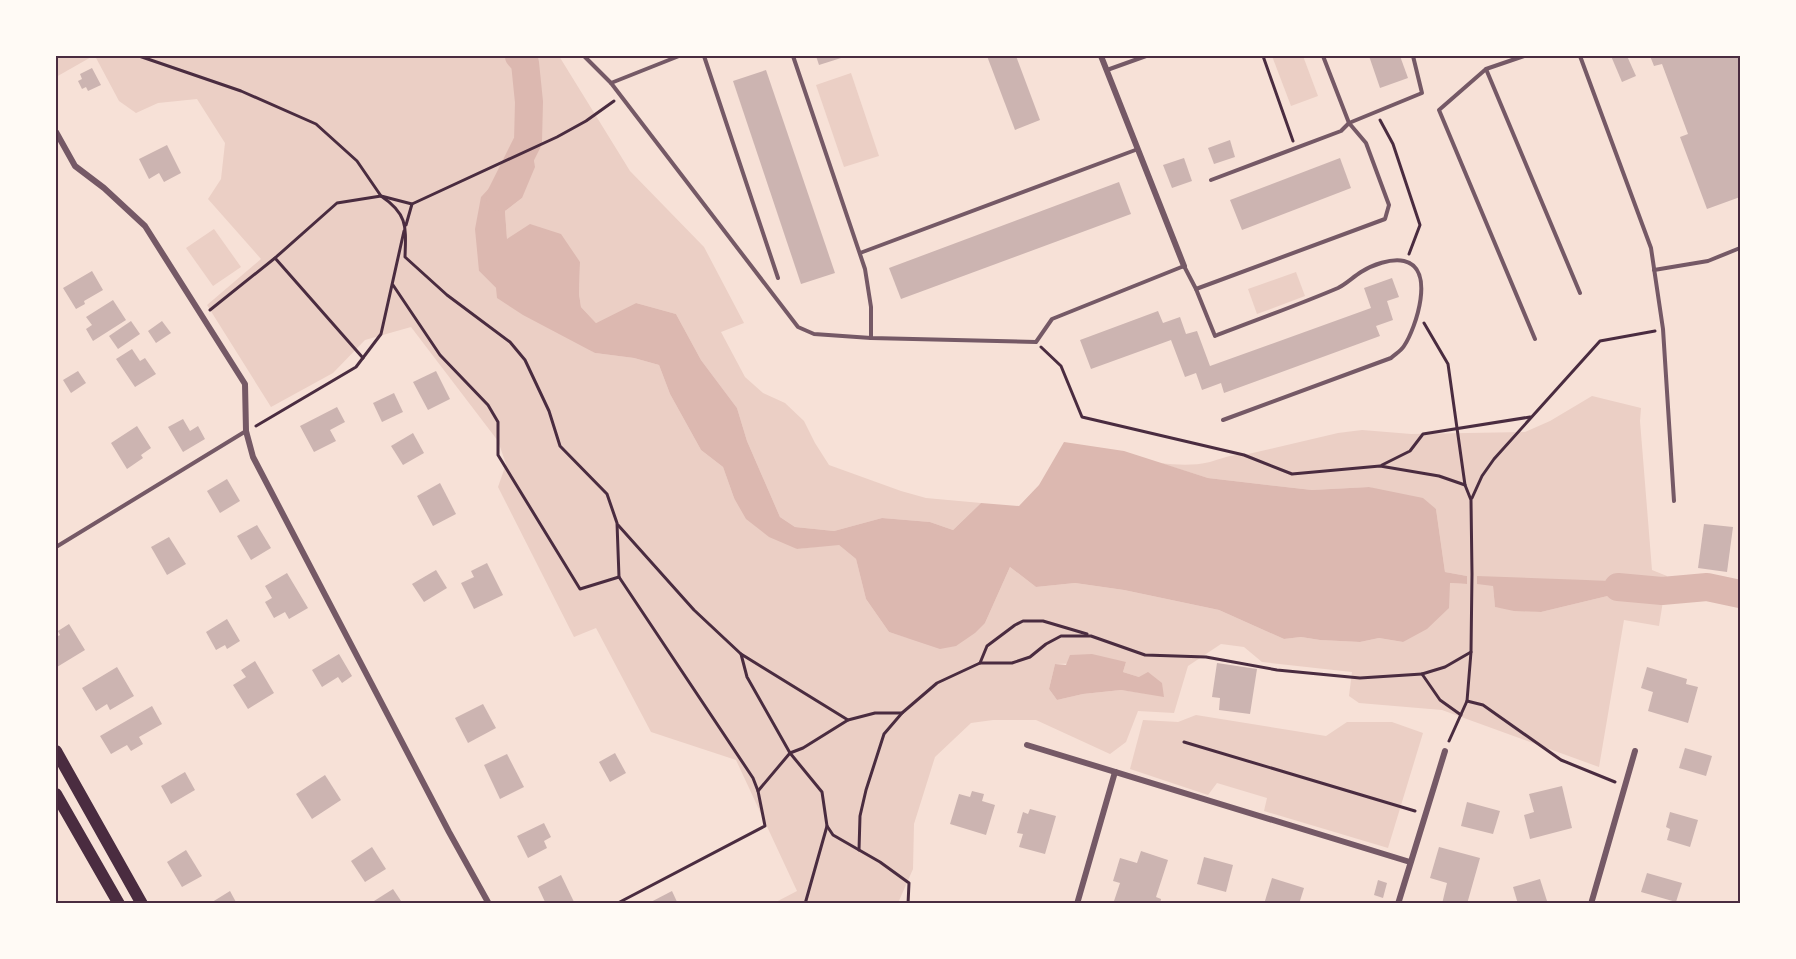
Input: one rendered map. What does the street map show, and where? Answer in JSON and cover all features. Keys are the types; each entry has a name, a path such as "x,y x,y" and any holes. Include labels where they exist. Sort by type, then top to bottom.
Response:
{"main road":[{"path":"56,752 142,903"},
{"path":"56,794 120,903"}],"street":[{"path":"1101,56 1184,266"},
{"path":"56,132 75,166 104,188 145,226 246,384 246,431 253,457 449,832 489,903"},
{"path":"1027,745 1410,862"},
{"path":"1398,903 1445,751"},
{"path":"1591,903 1635,751"},
{"path":"1077,903 1115,772"}],"lane":[{"path":"584,56 611,83 798,327 814,334 871,338 1036,342 1052,319 1184,266 1197,289 1215,336 1341,286 1362,271 1394,260 1407,261 1416,269 1420,281 1419,315 1403,348 1391,358 1222,420"},
{"path":"611,83 679,56"},
{"path":"704,56 778,278"},
{"path":"793,56 865,269 871,307 871,338"},
{"path":"1107,70 1146,56"},
{"path":"1197,289 1385,219 1389,205 1366,142 1349,123 1323,56"},
{"path":"1211,180 1341,131 1349,123 1422,93 1413,56"},
{"path":"1524,56 1486,69 1439,110 1534,339"},
{"path":"1580,56 1651,248 1663,329 1674,501"},
{"path":"1486,69 1580,293"},
{"path":"860,253 1138,149"},
{"path":"1654,270 1708,261 1740,248"},
{"path":"56,547 246,431"}],"path":[{"path":"139,56 241,91 316,124 357,161 381,196 392,203 406,224 405,256 447,295 510,342 525,360 549,411 560,446 607,494 617,524 619,577 753,778 765,825 616,903"},
{"path":"1263,56 1295,148"},
{"path":"202,316 275,258 336,203 381,196 412,204 556,137 607,107"},
{"path":"1376,111 1393,144 1420,225 1407,261"},
{"path":"246,431 356,367 381,334 412,204"},
{"path":"275,258 363,358"},
{"path":"393,285 440,355 488,405 498,422 498,455 580,589 619,577"},
{"path":"1419,315 1448,364 1465,485 1471,500 1472,585 1467,701 1445,751"},
{"path":"1471,500 1488,468 1530,417 1600,341 1663,329"},
{"path":"1036,342 1061,366 1082,417 1244,455 1292,474 1380,466 1439,476 1465,485"},
{"path":"1380,466 1410,451 1423,434 1530,417"},
{"path":"617,524 694,609 741,654 848,720"},
{"path":"980,663 987,646 1023,621 1043,621 1145,655 1206,657 1277,670 1360,678 1422,674 1445,667 1470,652"},
{"path":"859,849 860,816 866,790 884,734 902,713 937,683 980,663 1012,663 1030,657 1061,636 1091,636"},
{"path":"741,654 747,677 790,753 822,792 827,826 805,903"},
{"path":"1422,674 1440,700 1461,715"},
{"path":"1467,701 1483,705 1561,760 1625,786"},
{"path":"758,791 790,753 803,748 848,720 875,713 902,713"},
{"path":"1184,742 1425,814"},
{"path":"827,826 833,835 880,862 909,883 908,903"}],"shaded area":[{"path":"56,56 93,56 56,77"},
{"path":"95,56 559,56 630,171 704,247 744,323 721,332 745,377 763,393 785,403 804,421 829,465 926,498 981,503 953,530 930,522 882,518 834,531 795,527 780,517 747,441 737,408 701,360 676,314 636,303 596,323 581,307 580,262 507,239 505,211 522,198 508,168 479,271 496,288 595,353 634,358 659,365 670,394 701,450 723,467 734,498 797,549 838,544 856,559 866,599 889,632 908,638 985,623 1010,567 1036,587 1075,583 1124,590 1219,610 1284,639 1301,637 1360,642 1379,638 1403,642 1450,583 1466,584 1467,576 1445,572 1436,509 1369,487 1312,490 1208,478 1160,463 1185,465 1204,463 1338,433 1362,430 1411,434 1525,432 1550,421 1592,396 1641,408 1640,421 1652,570 1667,576 1659,626 1624,620 1599,767 1442,710 1359,703 1349,696 1352,672 1262,662 1244,647 1221,644 1188,666 1174,713 1138,711 1126,742 1110,754 1036,720 993,720 971,723 935,757 914,824 913,869 898,903 774,903 797,891 736,760 651,732 596,628 574,637 498,487 506,464 498,441 411,327 365,340 333,373 271,407 207,305 261,259 208,199 221,179 225,143 197,99 158,103 136,113 119,101","holes":["1566,580 1614,581 1654,595 1620,593 1541,612 1495,607 1493,586","1126,662 1123,672 1139,677 1164,696 1121,690 1083,694 1057,700 1049,689 1055,664"]},
{"path":"1272,56 1303,56 1318,96 1291,106"},
{"path":"851,73 879,156 844,167 816,85"},
{"path":"533,155 535,167 522,198 505,211 507,239 530,224 561,234 580,262 581,307 596,323 636,303 676,314 701,360 737,408 747,441 780,517 795,527 834,531 882,518 930,522 953,530 981,503 1019,506 1039,485 1064,442 1124,451 1208,478 1312,490 1369,487 1423,498 1436,509 1445,572 1467,576 1467,584 1450,583 1449,608 1427,629 1403,642 1379,638 1360,642 1301,637 1284,639 1219,610 1124,590 1075,583 1036,587 1010,567 985,623 956,646 940,649 889,632 866,599 856,559 839,545 797,549 769,537 746,519 734,498 723,467 701,450 670,394 659,365 634,358 595,353 523,315 497,298 496,288 479,271 475,229 481,197 508,168"},
{"path":"214,229 241,267 213,286 186,248"},
{"path":"1296,272 1305,296 1257,314 1248,289"},
{"path":"1477,576 1614,581 1657,586 1654,595 1620,593 1541,612 1514,611 1495,607 1493,586 1477,584"},
{"path":"1092,654 1126,662 1123,672 1139,677 1148,672 1162,683 1164,697 1121,690 1083,694 1057,700 1049,689 1055,664 1066,665 1070,655"},
{"path":"1196,715 1326,736 1347,722 1392,722 1423,733 1388,848 1264,811 1267,798 1217,783 1208,795 1130,769 1143,720 1178,722"}],"building":[{"path":"816,56 840,56 841,58 819,65"},
{"path":"987,56 1016,56 1040,120 1015,130"},
{"path":"1369,56 1400,56 1408,78 1380,88"},
{"path":"1611,56 1627,56 1636,76 1622,82"},
{"path":"1650,56 1740,56 1740,197 1707,209 1680,137 1688,134 1662,64 1654,66"},
{"path":"92,68 101,85 88,91 86,87 82,89 78,81 82,79 80,74"},
{"path":"766,70 835,273 801,284 733,81"},
{"path":"1230,140 1235,157 1214,164 1208,148"},
{"path":"167,145 181,173 164,182 159,173 149,179 139,159"},
{"path":"1184,158 1192,181 1172,188 1163,165"},
{"path":"1340,158 1351,188 1242,230 1230,200"},
{"path":"1119,182 1131,214 901,299 889,268"},
{"path":"92,271 103,290 84,301 85,304 76,309 63,288"},
{"path":"1392,278 1399,297 1387,301 1393,320 1376,326 1380,336 1224,393 1221,383 1202,390 1196,373 1185,377 1171,340 1091,369 1080,340 1158,311 1163,323 1180,317 1186,334 1197,331 1210,366 1371,308 1364,288"},
{"path":"113,300 126,320 93,341 86,329 92,325 86,317"},
{"path":"131,321 140,334 118,349 109,336"},
{"path":"162,321 171,333 156,343 148,331"},
{"path":"132,349 140,361 145,358 156,374 135,387 116,359"},
{"path":"78,371 86,383 71,393 63,380"},
{"path":"436,371 450,399 428,410 413,382"},
{"path":"394,393 403,412 382,422 373,403"},
{"path":"337,407 345,422 330,430 336,441 314,452 300,426"},
{"path":"183,419 190,431 198,426 205,439 183,452 168,427"},
{"path":"137,426 151,448 141,455 143,458 127,469 111,443"},
{"path":"413,433 424,453 403,465 391,446"},
{"path":"227,479 240,501 220,513 207,491"},
{"path":"440,483 456,514 433,526 417,496"},
{"path":"1704,524 1733,527 1727,572 1698,568"},
{"path":"257,525 271,548 251,560 237,536"},
{"path":"169,537 186,564 167,575 151,547"},
{"path":"487,563 503,595 474,609 461,583 474,577 471,571"},
{"path":"436,570 447,588 424,602 412,584"},
{"path":"287,573 308,608 289,619 285,612 274,618 265,602 272,598 265,586"},
{"path":"227,619 240,641 227,649 225,645 216,650 206,632"},
{"path":"69,624 85,650 57,667 56,637 60,635 58,631"},
{"path":"339,654 352,676 342,683 338,677 322,687 312,670"},
{"path":"255,661 274,693 248,709 233,685 246,677 241,670"},
{"path":"1217,663 1257,669 1250,714 1219,710 1220,698 1212,697"},
{"path":"117,667 134,696 110,710 107,704 96,711 82,688"},
{"path":"1647,667 1687,679 1686,684 1698,687 1688,723 1648,711 1653,692 1641,688"},
{"path":"483,704 496,728 468,743 455,718"},
{"path":"152,706 162,724 139,737 143,744 131,751 127,745 111,754 100,736"},
{"path":"1685,748 1712,756 1706,776 1679,768"},
{"path":"615,753 626,773 610,782 599,762"},
{"path":"507,754 524,787 500,799 484,765"},
{"path":"185,772 195,790 171,804 161,786"},
{"path":"325,775 341,800 312,819 296,794"},
{"path":"1562,786 1572,828 1530,839 1524,815 1534,812 1529,794"},
{"path":"972,791 984,794 982,801 995,805 986,835 950,824 959,794 970,797"},
{"path":"1467,802 1500,811 1493,834 1461,826"},
{"path":"1030,809 1056,816 1045,854 1019,847 1023,834 1017,833 1023,812 1028,814"},
{"path":"1670,812 1698,820 1690,847 1667,840 1670,829 1666,827"},
{"path":"544,823 551,837 544,841 547,848 528,858 517,836"},
{"path":"372,847 386,869 365,882 351,861"},
{"path":"1439,847 1480,858 1467,904 1442,904 1447,883 1430,878"},
{"path":"186,850 202,876 182,887 167,862"},
{"path":"1141,851 1168,860 1156,897 1161,899 1160,904 1121,904 1114,901 1120,883 1113,881 1120,858 1137,863"},
{"path":"1204,857 1233,865 1226,892 1197,884"},
{"path":"1647,873 1682,883 1676,902 1641,892"},
{"path":"561,875 575,904 546,904 538,887"},
{"path":"1272,878 1304,888 1299,904 1264,904"},
{"path":"1540,879 1548,904 1518,904 1513,887"},
{"path":"1378,880 1387,883 1383,898 1374,895"},
{"path":"393,889 403,904 376,904 374,901"},
{"path":"230,891 237,904 209,904"},
{"path":"672,891 678,904 647,904"}],"waterway":[{"path":"500,197 528,141 529,102 525,63 519,56"},
{"path":"1618,587 1662,591 1707,587 1740,594"}]}
